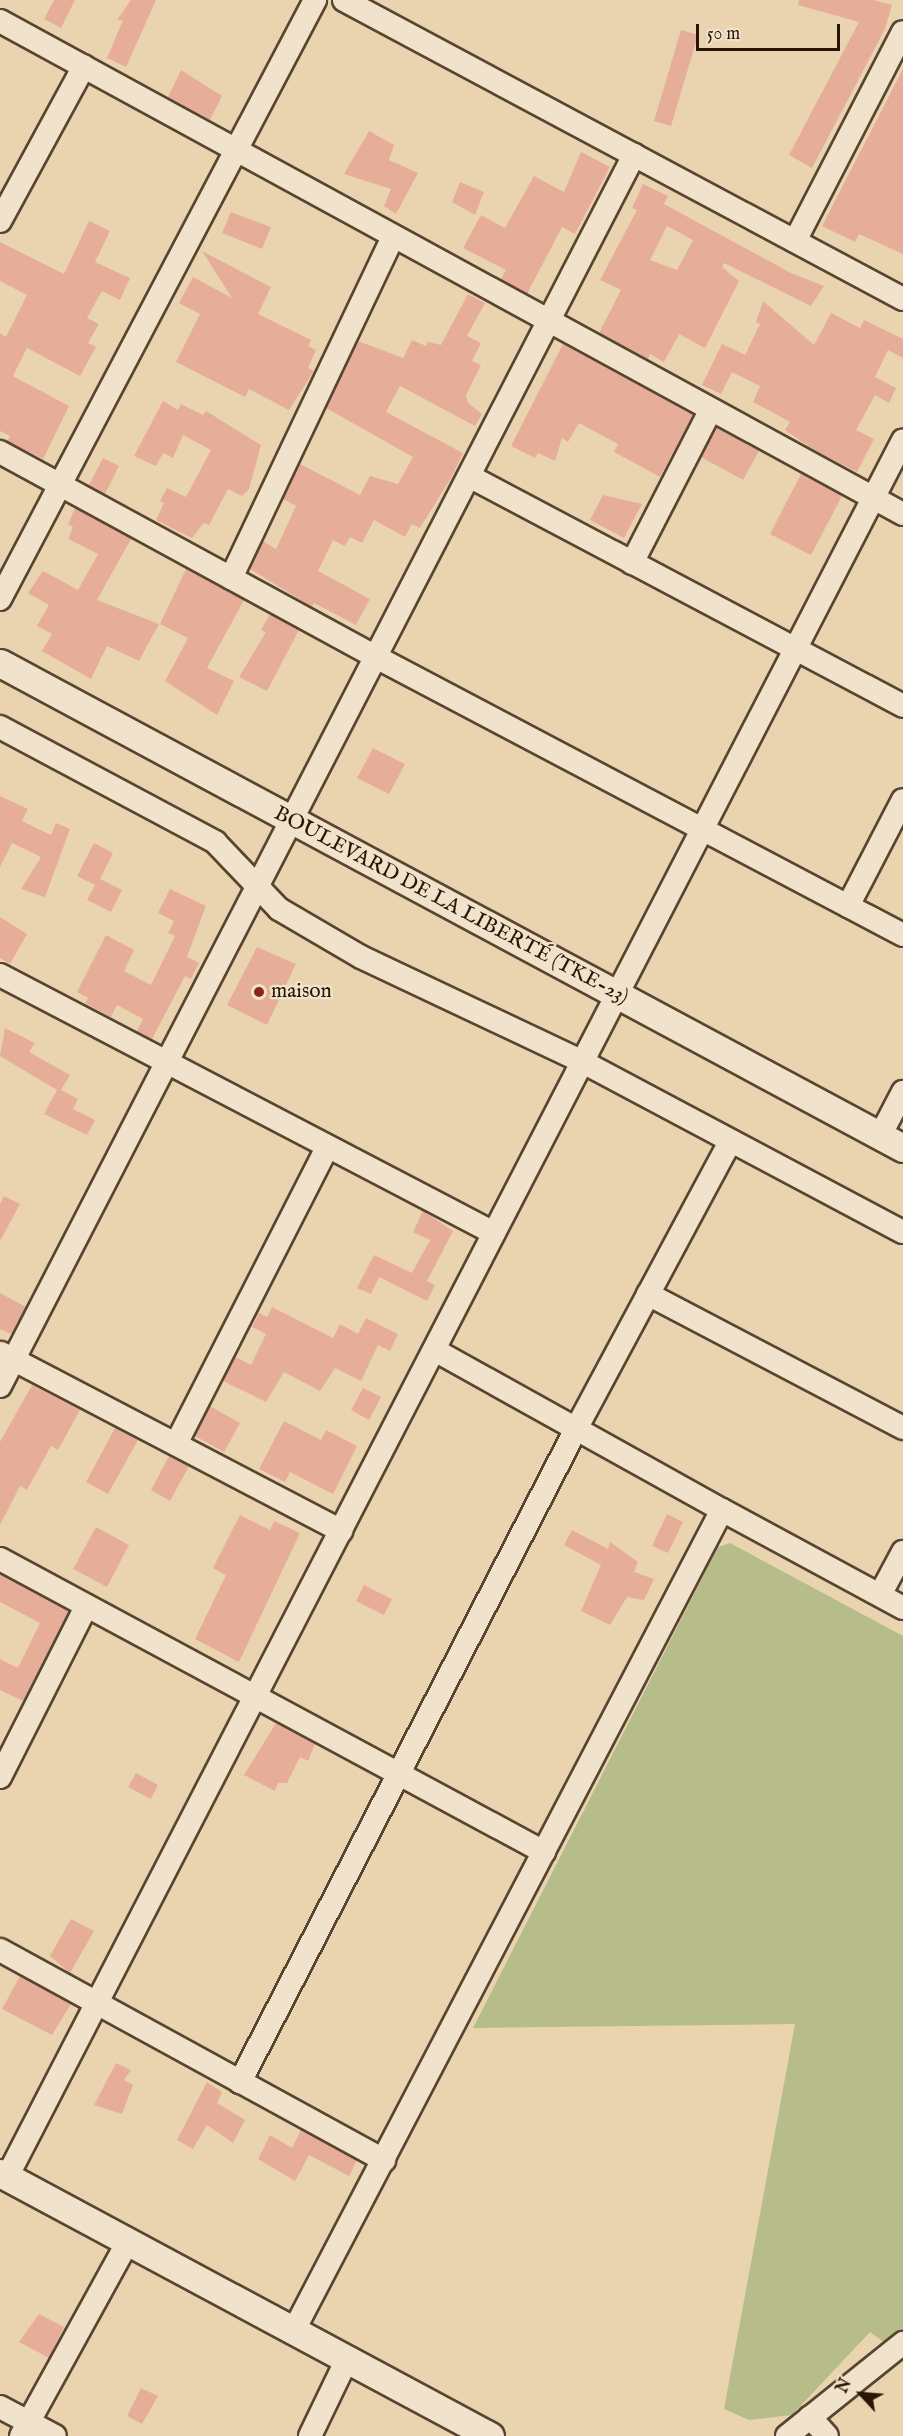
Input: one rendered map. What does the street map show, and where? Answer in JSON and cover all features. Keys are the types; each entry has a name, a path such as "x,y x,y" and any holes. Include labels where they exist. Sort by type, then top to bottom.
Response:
{"street":[{"path":"0,599 315,0"},
{"path":"344,0 903,300"},
{"path":"0,21 710,411 903,514"},
{"path":"795,241 903,32"},
{"path":"0,221 84,66"},
{"path":"0,1386 7,1356 169,1061 634,155"},
{"path":"231,578 393,237"},
{"path":"632,563 710,411"},
{"path":"490,2436 4,2175 98,2004 903,440"},
{"path":"0,452 376,657 903,934"},
{"path":"469,476 903,706"},
{"name":"BOULEVARD DE LA LIBERTÉ (TKE-23)","path":"0,663 891,1142"},
{"path":"0,727 215,842 279,909 361,957 583,1062 903,1232"},
{"path":"848,906 903,800"},
{"path":"1,979 169,1061 326,1149 494,1233"},
{"path":"891,1142 903,1092"},
{"path":"240,2082 576,1429 730,1142"},
{"path":"176,1444 326,1149"},
{"path":"648,1294 903,1428"},
{"path":"434,1350 903,1608"},
{"path":"7,1356 341,1530"},
{"path":"294,2330 722,1510"},
{"path":"879,1596 903,1552"},
{"path":"0,1559 544,1852"},
{"path":"0,1777 86,1607"},
{"path":"0,1950 384,2160"},
{"path":"25,2429 127,2242"},
{"path":"788,2436 903,2343"},
{"path":"310,2436 347,2359"},
{"path":"0,2407 25,2429 55,2436"},
{"path":"810,2417 827,2436"}],"green space":[{"path":"730,1543 903,1636 903,2333 889,2346 870,2332 792,2415 749,2420 724,2409 795,2024 473,2028 718,1547"}],"building":[{"path":"54,0 75,0 61,28 44,19"},
{"path":"131,0 156,0 126,67 107,58 123,20 117,20"},
{"path":"799,0 873,0 892,5 885,29 812,168 789,155 859,22 798,5"},
{"path":"681,30 698,35 671,126 654,121"},
{"path":"903,69 903,254 859,234 855,242 822,226"},
{"path":"181,70 222,96 210,120 168,97"},
{"path":"369,131 394,145 389,160 418,173 396,214 384,206 391,189 344,174"},
{"path":"581,152 610,167 575,234 562,227 527,294 501,279 506,270 463,248 481,215 505,228 534,176 564,192"},
{"path":"460,182 484,192 475,215 452,202"},
{"path":"643,184 668,196 664,204 791,273 824,286 811,306 724,263 722,267 739,281 705,348 679,334 664,362 650,354 648,359 599,333 621,290 600,280 637,210 632,208","holes":["667,226 693,240 677,270 650,260"]},
{"path":"231,212 271,227 262,249 222,233"},
{"path":"89,221 110,231 95,262 130,278 120,300 102,291 87,318 99,324 88,343 96,347 80,376 27,348 13,376 69,406 43,459 7,441 10,436 0,431 0,333 6,337 27,295 0,281 0,242 64,274"},
{"path":"202,251 271,287 258,314 311,340 308,346 316,350 308,368 314,371 289,410 249,389 245,397 176,362 200,314 179,303 193,277 232,298"},
{"path":"468,294 485,303 467,336 481,343 472,361 481,365 466,395 468,403 482,414 475,426 400,386 386,412 463,453 451,478 420,528 412,524 405,537 374,520 362,543 350,537 345,546 333,540 318,571 370,599 356,625 314,603 312,607 250,569 263,541 276,549 296,506 283,499 300,464 360,495 370,476 398,484 413,457 326,408 358,341 403,358 412,340 426,346 428,342 441,345"},
{"path":"763,301 814,345 831,313 860,328 864,320 903,339 903,358 888,350 875,377 896,388 889,403 875,395 856,430 874,439 857,472 814,450 785,430 790,422 753,402 760,386 732,372 721,394 702,385 722,344 745,355 760,324 756,322"},
{"path":"563,344 693,415 660,477 614,452 618,444 579,423 568,442 562,438 555,461 538,453 535,458 511,446"},
{"path":"163,401 178,410 181,404 203,415 206,411 261,445 249,489 242,496 228,489 209,525 204,523 192,538 156,520 164,503 160,501 167,488 186,497 211,450 183,435 173,458 163,453 156,466 134,456"},
{"path":"717,428 759,451 743,480 701,457"},
{"path":"103,458 119,466 105,494 89,485"},
{"path":"801,474 842,496 811,555 770,534"},
{"path":"603,495 642,504 624,538 590,520"},
{"path":"75,508 131,539 97,600 159,624 139,661 107,646 91,679 42,651 52,634 37,626 49,605 28,593 43,571 78,590 98,554 68,539 73,527 68,524"},
{"path":"186,569 244,600 207,668 234,681 217,715 165,681 188,638 160,624"},
{"path":"270,614 299,630 267,691 239,677 266,632 261,630"},
{"path":"373,748 405,764 389,794 357,778"},
{"path":"0,796 28,809 22,821 51,835 56,823 70,829 45,897 21,889 41,857 12,843 0,867"},
{"path":"94,843 113,853 100,879 122,890 111,912 87,900 95,885 77,876"},
{"path":"170,889 206,906 187,957 199,963 191,979 185,976 152,1039 137,1031 143,1019 117,1005 111,1017 85,1003 88,998 77,992 106,935 134,950 124,971 151,985 175,936 168,933 174,921 158,913"},
{"path":"0,917 27,934 10,964 0,958"},
{"name":"maison","path":"257,947 296,964 267,1025 227,1005"},
{"path":"5,1028 35,1043 29,1052 70,1075 61,1090 78,1099 73,1109 95,1120 87,1135 44,1114 57,1090 0,1056"},
{"path":"4,1196 20,1204 0,1241 0,1204"},
{"path":"423,1211 453,1231 427,1281 435,1285 427,1301 379,1277 371,1294 357,1288 374,1255 412,1273 430,1240 413,1232"},
{"path":"0,1293 26,1307 11,1334 0,1329"},
{"path":"272,1307 333,1338 340,1324 358,1334 366,1318 398,1334 390,1351 378,1345 361,1381 335,1368 320,1391 284,1372 266,1402 223,1381 236,1357 251,1365 266,1334 252,1327 259,1313 267,1317"},
{"path":"32,1385 80,1410 58,1450 51,1446 27,1490 20,1486 0,1525 0,1442"},
{"path":"363,1388 381,1397 369,1420 351,1410"},
{"path":"210,1406 240,1423 224,1452 195,1436"},
{"path":"284,1421 321,1440 326,1430 357,1446 333,1494 290,1472 285,1482 259,1469"},
{"path":"115,1428 138,1440 108,1494 86,1482"},
{"path":"169,1456 189,1466 170,1501 151,1490"},
{"path":"667,1514 683,1522 668,1553 652,1546"},
{"path":"240,1515 270,1530 274,1521 300,1533 239,1662 195,1639 226,1575 213,1568"},
{"path":"96,1527 129,1545 107,1587 73,1569"},
{"path":"572,1530 608,1549 610,1542 638,1562 634,1572 654,1579 644,1600 627,1597 610,1625 581,1611 601,1565 564,1545"},
{"path":"0,1574 69,1611 23,1701 0,1690 0,1659 18,1668 40,1623 0,1602"},
{"path":"364,1585 392,1599 384,1615 356,1601"},
{"path":"276,1723 315,1744 308,1761 300,1757 287,1783 278,1783 275,1791 244,1775"},
{"path":"136,1773 158,1785 151,1799 128,1787"},
{"path":"71,1919 94,1931 70,1973 50,1956"},
{"path":"20,1976 71,2004 52,2035 2,2009"},
{"path":"116,2063 131,2070 124,2080 133,2085 122,2114 94,2105"},
{"path":"207,2082 222,2092 217,2103 245,2120 233,2143 207,2125 193,2149 177,2140"},
{"path":"301,2130 357,2160 349,2176 309,2155 295,2181 258,2159 270,2135 292,2148"},
{"path":"39,2314 64,2327 49,2358 19,2342"},
{"path":"141,2388 158,2396 142,2424 127,2416"}],"place":[{"name":"maison","path":"259,992"}]}
